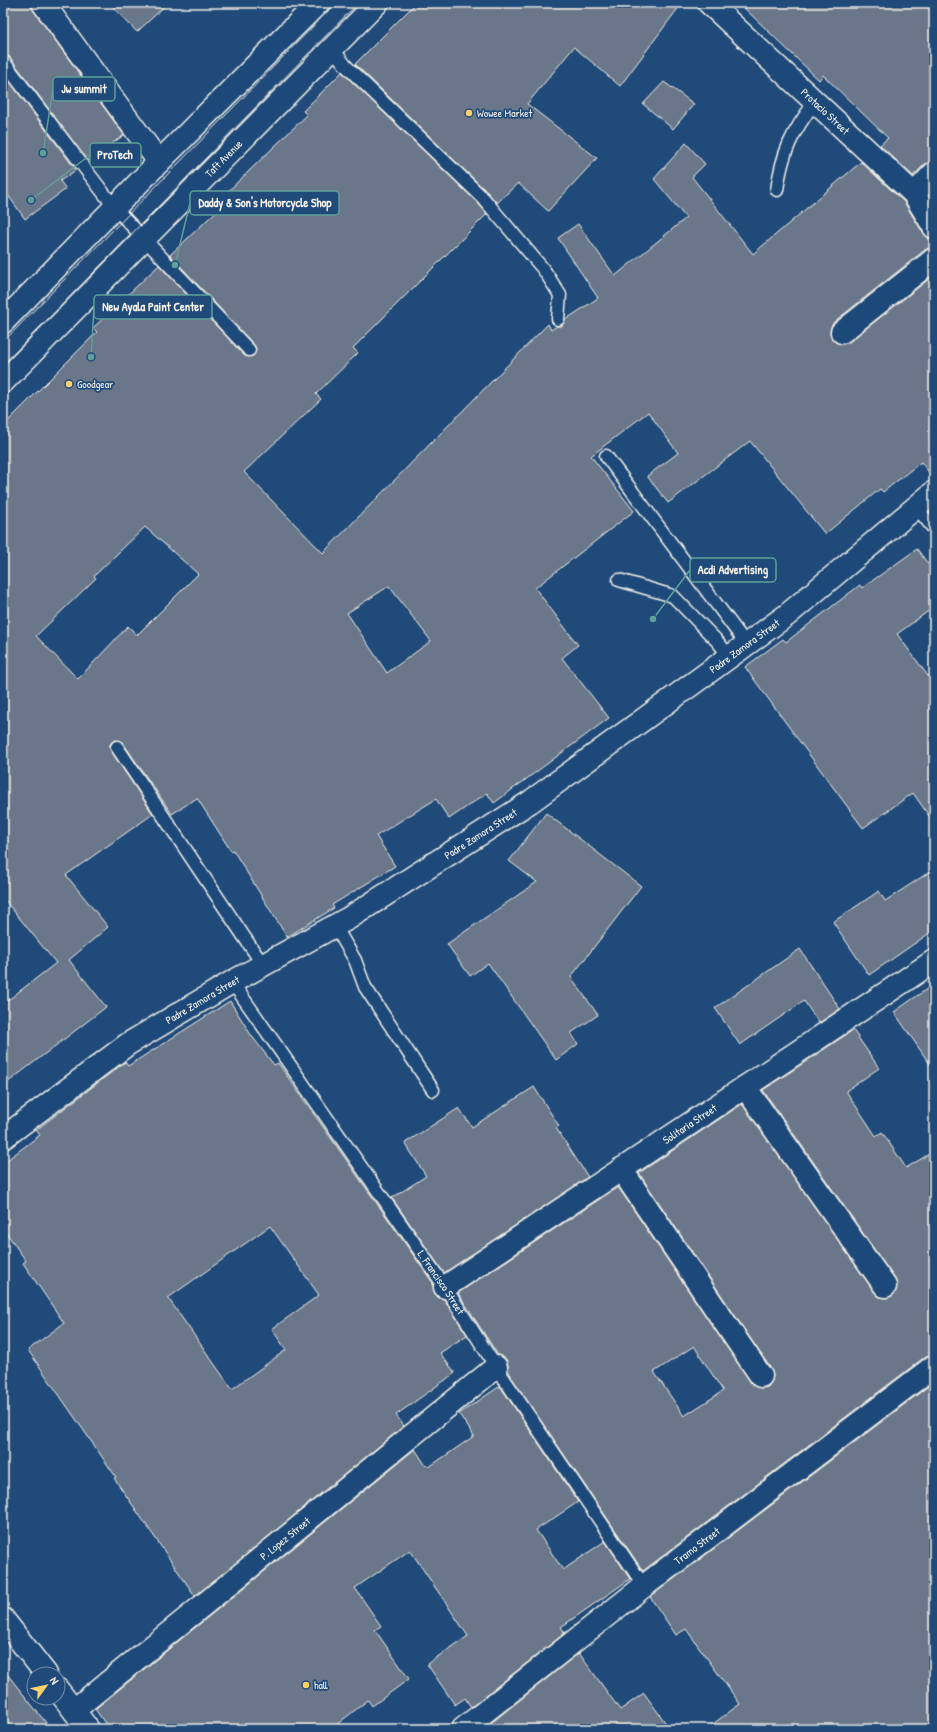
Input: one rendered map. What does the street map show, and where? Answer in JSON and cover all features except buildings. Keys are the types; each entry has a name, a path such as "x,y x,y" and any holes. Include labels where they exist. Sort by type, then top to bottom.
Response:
{"street":[{"path":"43,3 158,162"},
{"path":"3,322 158,162 318,3"},
{"name":"Taft Avenue","path":"3,382 377,3"},
{"name":"Protacio Street","path":"709,3 914,194 934,227"},
{"path":"914,194 934,173"},
{"path":"842,332 934,260"},
{"name":"Padre Zamora Street","path":"3,1138 110,1057 157,1026 232,982 334,926 530,802 787,615 934,492"},
{"name":"Solitaria Street","path":"445,1287 934,961"},
{"path":"745,1087 885,1286"},
{"path":"622,1169 761,1376"},
{"name":"Tramo Street","path":"463,1729 644,1586 934,1366"},
{"name":"P. Lopez Street","path":"74,1710 496,1367"},
{"path":"3,1619 40,1666"},
{"path":"66,1700 88,1729"}],"lane":[{"path":"332,48 346,66 483,198 539,264 560,295 558,319"},
{"path":"3,61 115,208 249,350"},
{"path":"777,190 780,170 791,138 816,102"},
{"path":"606,456 738,651"},
{"path":"916,507 934,529"},
{"path":"619,580 673,596 717,641 738,651"},
{"path":"117,747 263,965"},
{"path":"334,926 355,960 365,986 433,1090"},
{"name":"L. Francisco Street","path":"232,982 445,1287 496,1367 644,1586"}],"tram line":[{"path":"3,342 336,3"},
{"path":"3,365 358,3"}],"place":[{"name":"Wowee Market","path":"469,113"},
{"name":"Jw summit","path":"43,153"},
{"name":"ProTech","path":"31,200"},
{"name":"Daddy & Son's Motorcycle Shop","path":"175,265"},
{"name":"New Ayala Paint Center","path":"91,357"},
{"name":"Goodgear","path":"69,384"},
{"name":"Acdi Advertising","path":"653,619"},
{"name":"hall","path":"306,1685"}]}
